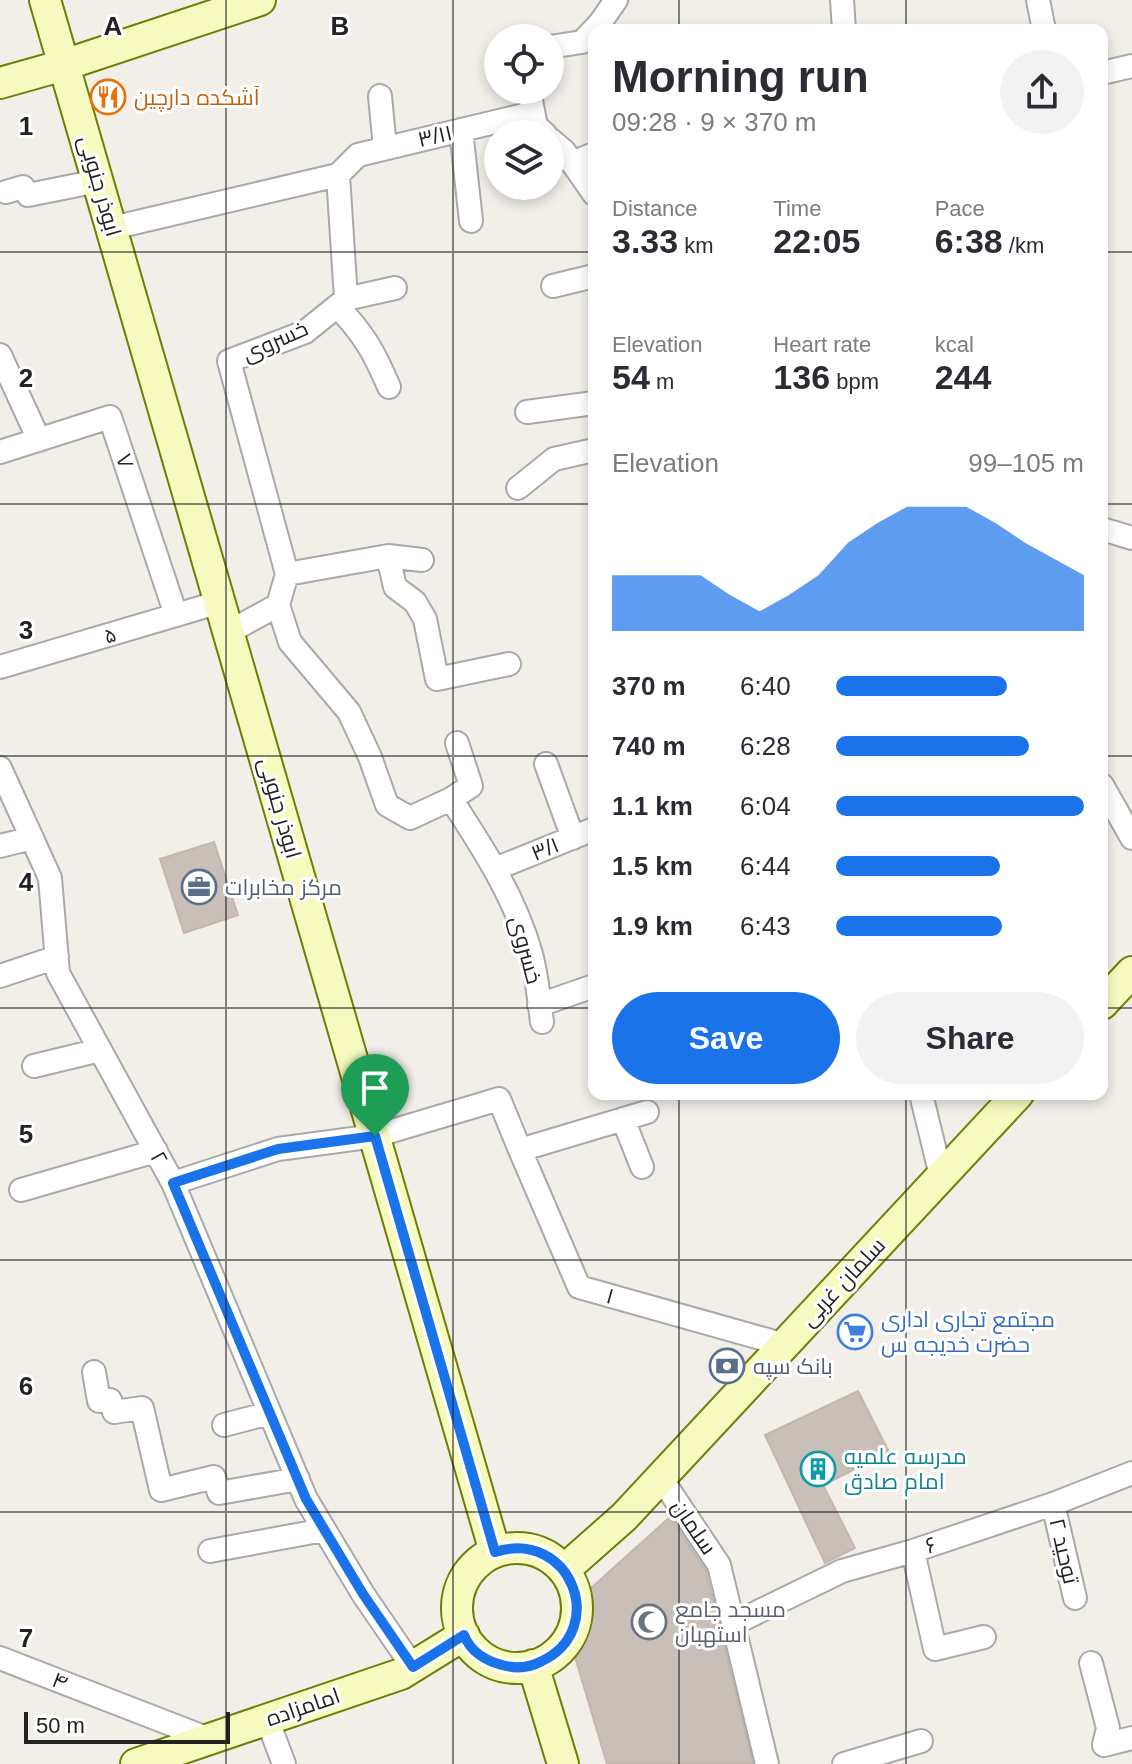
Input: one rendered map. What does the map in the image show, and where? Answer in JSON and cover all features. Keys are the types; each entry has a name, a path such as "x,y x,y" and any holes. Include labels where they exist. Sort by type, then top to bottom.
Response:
{"street":[{"name":"ابوذر جنوبی","path":"45,0 495,1552"},
{"path":"0,83 260,0"},
{"path":"599,24 616,0"},
{"path":"842,0 844,24"},
{"path":"1038,0 1043,24"},
{"path":"564,45 582,42 588,36"},
{"path":"1108,72 1132,66"},
{"path":"380,96 385,148"},
{"name":"۳/۱۱","path":"503,120 524,115 530,120"},
{"name":"۳/۱۱","path":"338,175 358,155 484,125"},
{"path":"461,130 471,221"},
{"path":"564,151 588,186"},
{"path":"572,163 588,156"},
{"path":"112,228 338,175 342,303 372,349 389,387"},
{"path":"6,192 23,187 28,195 98,181"},
{"path":"553,286 588,277"},
{"path":"342,303 395,288"},
{"name":"خسروی","path":"287,574 229,361 305,332 342,303"},
{"path":"0,355 39,440"},
{"path":"527,412 588,404"},
{"name":"۷","path":"0,452 110,417 176,615"},
{"path":"518,488 554,459 588,451"},
{"path":"1108,531 1132,538"},
{"path":"388,556 395,587 415,602 425,619 437,679 509,664"},
{"path":"422,560 388,556 287,574 278,605 290,642 349,712 370,757 387,805 410,818 471,786 457,743"},
{"name":"۵","path":"0,667 220,602"},
{"path":"229,632 278,605"},
{"path":"546,764 573,838"},
{"name":"۲","path":"0,768 50,878 58,973 173,1183 306,1499 363,1594 413,1667"},
{"path":"1108,796 1132,838"},
{"name":"خسروی","path":"451,799 513,903 532,956 541,1013 588,989"},
{"name":"۳/۱","path":"495,869 588,832"},
{"path":"0,846 32,838"},
{"path":"0,976 57,957"},
{"path":"1108,998 1132,972"},
{"path":"34,1066 100,1050"},
{"path":"173,1183 278,1149 375,1136 499,1099 520,1150 647,1112"},
{"path":"922,1100 941,1176"},
{"name":"سلمان غربی","path":"564,1570 624,1517 1012,1100"},
{"path":"623,1119 642,1167"},
{"name":"۱","path":"520,1150 579,1287 785,1345"},
{"path":"21,1190 156,1151"},
{"path":"94,1372 99,1401 110,1400 114,1412 142,1408 161,1490 214,1477 219,1493 298,1479"},
{"path":"224,1425 270,1413"},
{"name":"۶","path":"733,1624 842,1571 913,1551 1053,1504 1132,1473"},
{"name":"سلمان","path":"661,1478 719,1565 767,1764"},
{"name":"توحید ۲","path":"1053,1504 1075,1598"},
{"path":"210,1551 324,1530"},
{"path":"509,1548 529,1549 548,1556 564,1570 574,1588 577,1608 574,1627 565,1644 551,1657 533,1665 514,1668 495,1664 478,1655 466,1640 458,1622 456,1603 461,1584 472,1567 489,1554 509,1548"},
{"path":"913,1551 935,1649 984,1637"},
{"name":"امامزاده","path":"153,1761 401,1674 464,1635"},
{"name":"۴","path":"0,1658 209,1739"},
{"path":"1091,1663 1108,1728 1107,1754"},
{"path":"533,1665 563,1764"},
{"path":"267,1719 284,1764"},
{"path":"1107,1754 1132,1738"},
{"path":"844,1764 921,1741"}],"building":[{"name":"مرکز مخابرات","path":"214,842 238,915 184,933 160,859"},
{"name":"مدرسه علمیه امام صادق","path":"858,1391 889,1452 823,1485 855,1548 825,1563 765,1435"},
{"name":"مسجد جامع استهبان","path":"670,1517 706,1571 753,1764 607,1764 572,1647 581,1597"}],"place":[{"name":"آشکده دارچین","path":"108,97"},
{"name":"مرکز مخابرات","path":"199,887"},
{"name":"مجتمع تجاری اداری حضرت خدیجه س","path":"855,1332"},
{"name":"بانک سپه","path":"727,1366"},
{"name":"مدرسه علمیه امام صادق","path":"818,1469"},
{"name":"مسجد جامع استهبان","path":"649,1622"}],"route":[{"path":"375,1136 495,1552 509,1548 529,1549 548,1556 564,1570 574,1588 577,1608 574,1627 565,1644 551,1657 533,1665 514,1668 495,1664 478,1655 464,1635 413,1667 363,1594 306,1499 173,1183 278,1149 375,1136"}]}
